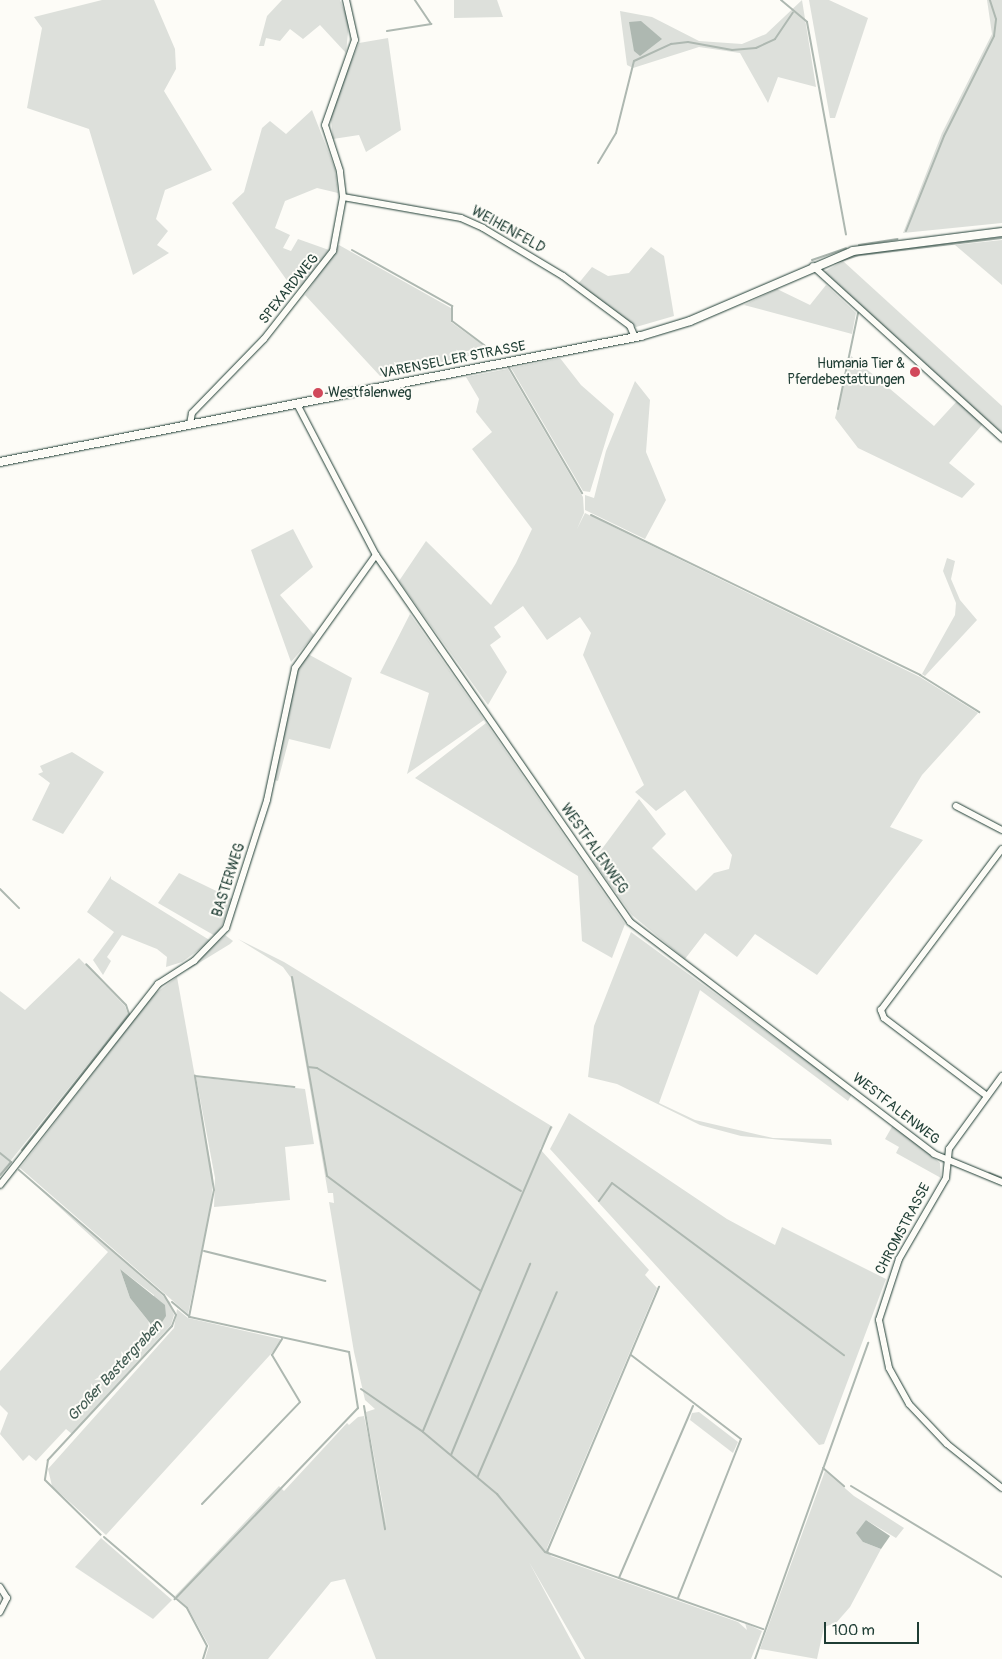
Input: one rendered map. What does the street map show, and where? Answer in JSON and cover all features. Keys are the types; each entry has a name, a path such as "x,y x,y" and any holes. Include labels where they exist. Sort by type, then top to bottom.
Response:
{"main road":[{"name":"VARENSELLER STRASSE","path":"0,462 635,337 690,321 813,266 854,251 1002,232"}],"street":[{"name":"SPEXARDWEG","path":"190,424 192,413 324,268 339,232 343,197 340,171 325,124 355,40 346,0"},
{"name":"WEIHENFELD","path":"343,197 461,218 483,228 563,276 630,326 635,337"},
{"path":"813,266 1002,438"},
{"name":"WESTFALENWEG","path":"297,404 376,555 630,922 948,1162 1002,1182"},
{"name":"BASTERWEG","path":"0,1185 158,984 194,961 226,928 267,800 295,668 376,555"},
{"path":"956,806 1002,830"},
{"path":"987,1096 884,1018 881,1010 1002,849"},
{"name":"CHROMSTRASSE","path":"1002,1076 957,1135 948,1162 946,1178 884,1294 879,1320 881,1343 889,1368 909,1404 947,1444 1002,1488"},
{"path":"0,1587 7,1598 0,1612"}],"shaded area":[{"path":"102,0 154,0 175,49 176,69 164,91 212,170 165,190 156,219 168,231 157,245 169,253 133,275 89,129 27,108 42,28 34,17"},
{"path":"282,0 340,0 349,22 346,53 320,25 303,39 290,29 280,41 266,38 264,46 259,46 267,16"},
{"path":"454,0 497,0 503,17 454,18"},
{"path":"802,0 816,87 778,77 768,103 740,53 699,47 633,68 627,65 620,11 652,17 699,41 742,44 766,34"},
{"path":"809,0 829,0 868,18 835,118 830,118"},
{"path":"987,0 1002,0 1002,223 903,233 942,133 992,34"},
{"path":"641,21 662,39 640,56 634,51 629,22"},
{"path":"388,38 401,130 366,152 359,135 333,139 330,111 359,43"},
{"path":"312,110 335,169 338,193 317,188 285,201 275,228 290,235 283,248 291,251 298,239 329,250 300,289 293,289 232,203 244,192 262,128 270,121 286,134"},
{"path":"1002,240 1002,285 955,245"},
{"path":"339,245 451,308 451,322 491,351 380,376 305,295"},
{"path":"651,247 664,256 674,316 636,327 578,284 592,267 608,276 629,273"},
{"path":"843,261 1002,406 1002,433 822,273"},
{"path":"826,285 856,313 852,334 744,305 777,289 810,305"},
{"path":"851,356 934,426 957,401 983,424 949,463 975,484 962,498 858,448 835,418"},
{"path":"560,358 581,385 614,414 590,492 583,491 511,368"},
{"path":"508,369 583,497 584,513 577,529 585,513 920,677 978,713 922,775 890,827 923,840 817,975 755,934 737,957 705,933 685,959 632,915 593,861 639,799 666,834 652,848 696,891 714,873 729,869 732,855 685,790 656,811 635,792 644,785 583,655 591,633 580,617 547,640 523,606 494,627 501,637 490,645 507,672 488,705 399,581 426,541 491,605 516,563 532,529 472,449 492,432 476,412 479,399 466,377"},
{"path":"635,381 650,400 646,452 666,500 645,539 585,510 585,495 594,498 606,451"},
{"path":"293,529 313,567 280,595 314,635 291,662 251,550"},
{"path":"947,558 955,561 951,579 960,600 977,620 925,676 922,674 955,615 956,603 943,571"},
{"path":"410,614 484,720 407,774 429,693 380,673"},
{"path":"306,653 352,678 330,749 289,739 278,781 274,780 298,667"},
{"path":"486,723 625,924 612,958 582,941 578,876 415,778"},
{"path":"72,752 104,772 63,834 32,820 50,783 38,774 43,772 40,766"},
{"path":"179,873 233,899 217,937 158,903"},
{"path":"111,876 111,879 211,941 182,962 166,967 167,957 157,949 122,935 107,957 111,961 103,975 93,960 114,932 87,912"},
{"path":"631,932 852,1094 848,1101 700,990 659,1103 695,1120 773,1138 831,1139 832,1145 741,1136 700,1125 617,1084 588,1077 594,1026"},
{"path":"225,935 233,941 230,944 186,971"},
{"path":"238,939 284,962 553,1127 540,1149 649,1270 645,1275 657,1288 547,1548 551,1556 738,1622 747,1630 745,1623 762,1631 751,1659 585,1659 529,1562 581,1659 376,1659 345,1579 331,1582 268,1659 205,1659 209,1646 188,1608 175,1596 279,1486 284,1491 347,1423 349,1425 358,1417 364,1416 387,1528 366,1412 375,1409 365,1400 354,1352 329,1202 334,1203 333,1193 328,1193 291,978 283,967"},
{"path":"79,958 125,1006 128,1014 0,1174 0,991 25,1010"},
{"path":"177,977 213,1177 211,1206 188,1314 20,1168 152,996"},
{"path":"196,1077 305,1089 314,1144 285,1147 290,1200 214,1207 215,1178"},
{"path":"569,1113 727,1219 775,1245 782,1227 886,1279 824,1444 819,1445 550,1149"},
{"path":"893,1125 940,1163 941,1178 896,1153 899,1147 885,1139"},
{"path":"19,1170 170,1302 174,1315 171,1325 72,1434 66,1429 36,1461 29,1455 23,1461 0,1434 8,1413 0,1405 0,1371 108,1252","holes":["120,1269 154,1295 150,1334 150,1323 130,1298"]},
{"path":"120,1269 165,1305 166,1316 153,1336 150,1323 130,1298"},
{"path":"177,1309 188,1318 280,1339 280,1344 106,1535 52,1486 48,1469 174,1328"},
{"path":"699,1412 738,1442 733,1453 690,1420 692,1413"},
{"path":"825,1471 854,1496 904,1528 896,1538 866,1520 863,1542 881,1549 850,1607 836,1623 824,1627 817,1659 760,1649"},
{"path":"866,1520 890,1536 881,1549 863,1542 856,1533"},
{"path":"101,1538 172,1600 153,1619 75,1567"}],"waterway":[{"path":"387,31 431,24 415,0"},
{"path":"781,0 807,22 846,234"},
{"path":"906,231 944,136 994,36 996,19 990,0"},
{"path":"598,163 616,133 634,61 671,44 688,42 732,50 756,48 775,39 793,12"},
{"path":"834,263 859,255 1002,238"},
{"path":"859,245 898,239"},
{"path":"812,260 846,248"},
{"path":"352,250 452,306 452,321 492,351"},
{"path":"838,409 858,313"},
{"path":"509,368 582,493"},
{"path":"591,515 920,675 979,712"},
{"path":"0,889 19,908"},
{"path":"22,1150 129,1014 126,1005 86,964"},
{"path":"292,977 327,1176 481,1291 551,1127"},
{"path":"308,1067 317,1068 521,1191"},
{"path":"189,1317 214,1190 195,1076 294,1087"},
{"name":"Großer Bastergraben","path":"0,1153 11,1162"},
{"path":"0,1175 11,1162"},
{"name":"Großer Bastergraben","path":"19,1170 164,1295 176,1315 172,1326 48,1460 45,1480 101,1535"},
{"path":"989,1173 1002,1178"},
{"path":"599,1201 612,1183 844,1355"},
{"path":"204,1251 325,1281"},
{"path":"451,1455 530,1264"},
{"path":"547,1552 659,1287"},
{"path":"423,1431 481,1291"},
{"path":"478,1476 557,1292"},
{"path":"172,1302 190,1317 349,1352 358,1408 175,1599"},
{"path":"202,1504 300,1402 272,1355 282,1339"},
{"path":"755,1659 868,1343"},
{"path":"631,1355 741,1439 678,1598"},
{"path":"361,1389 423,1432 497,1494 545,1552 619,1578"},
{"path":"364,1406 385,1529"},
{"path":"693,1406 619,1578 763,1629"},
{"path":"823,1468 844,1486"},
{"path":"851,1486 1002,1577"},
{"name":"Großer Bastergraben","path":"104,1537 187,1608 207,1646 203,1659"}],"place":[{"name":"Humania Tier & Pferdebestattungen","path":"915,372"},
{"name":"Westfalenweg","path":"318,393"}]}
